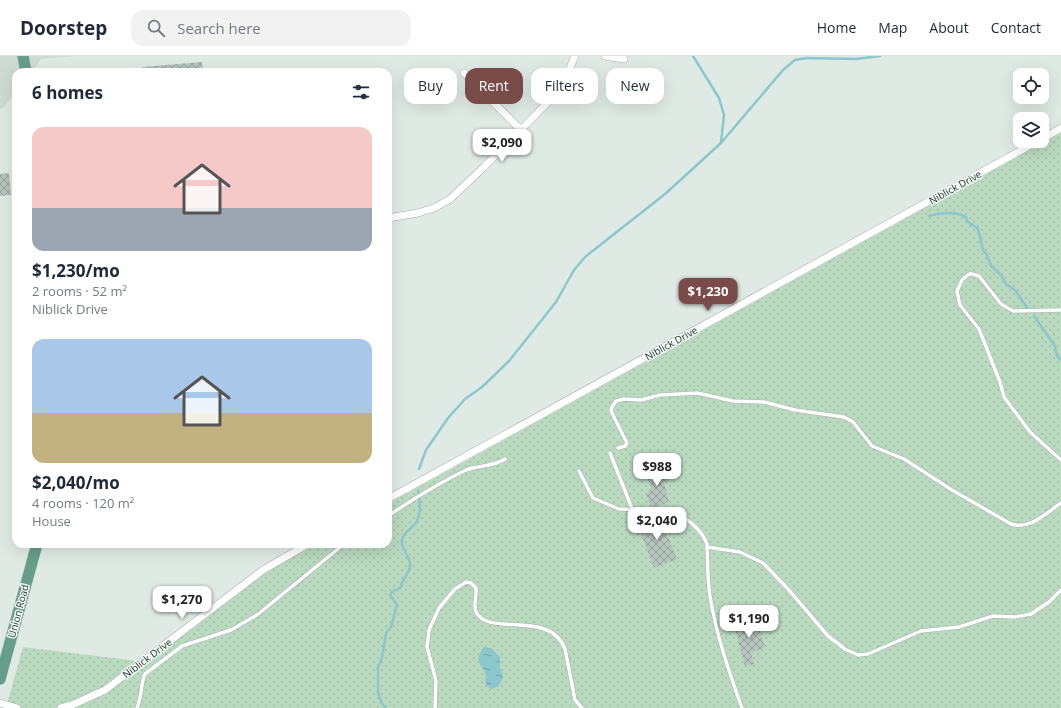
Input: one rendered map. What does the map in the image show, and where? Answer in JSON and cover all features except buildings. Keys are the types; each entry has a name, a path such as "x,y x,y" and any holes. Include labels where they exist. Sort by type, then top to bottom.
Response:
{"main road":[{"path":"23,56 25,68"},
{"name":"Union Road","path":"0,679 36,548"}],"street":[{"path":"392,217 418,213 442,205 457,193 561,88 569,74 575,56"},
{"path":"605,56 624,59"},
{"path":"464,73 521,130"},
{"path":"1049,135 1061,128"},
{"name":"Niblick Drive","path":"392,497 1025,148"},
{"name":"Niblick Drive","path":"61,708 72,706 105,690 263,570 301,548"},
{"path":"0,703 17,708"}],"lane":[{"path":"1061,310 1013,311 1001,304 979,276 972,274 969,274 962,280 957,291 960,305 981,334 1000,382 1004,397 1026,428 1061,460"},
{"path":"618,448 625,446 627,443 612,413 611,409 616,401 624,399 641,400 660,395 697,393 733,401 764,402 795,410 844,417 853,422 872,446 904,458 952,490 1011,524 1020,526 1030,524 1061,503"},
{"path":"610,453 633,511"},
{"path":"392,513 412,500 468,469 492,465 505,460"},
{"path":"578,471 593,498 619,509 633,511 670,511 690,522 699,530 706,542 707,547 708,582 711,602 730,676 742,708"},
{"path":"707,547 740,552 762,563 788,589 828,636 845,649 858,655 868,654 920,631 968,625 988,617 1015,617 1031,614 1049,602 1061,590"},
{"path":"137,708 142,695 142,680 145,674 182,646 231,630 257,615 339,548"},
{"path":"435,708 436,681 427,647 429,630 439,608 455,589 466,582 471,583 476,588 475,608 480,617 491,622 542,628 556,635 562,641 565,648 575,700 582,708"}],"shaded area":[{"path":"0,56 75,56 41,59 34,68 12,68 12,97 3,108 0,109"}],"green space":[{"path":"1061,133 1061,708 6,708 23,647 146,662 264,573 309,548 392,548 392,502 1034,148 1049,148 1049,140"}],"water":[{"path":"484,647 491,648 500,657 500,668 503,676 499,686 492,689 486,686 485,673 479,661 480,653"}],"waterway":[{"path":"693,56 719,98 724,115 721,143"},
{"path":"419,469 426,450 448,418 465,399 482,387 509,361 556,302 574,270 585,257 665,194 721,143 783,70 795,60 807,58 856,59 880,56"},
{"path":"929,216 952,213 966,217 967,221 978,229 983,250 987,255 991,266 1001,275 1006,284 1016,291 1027,308"},
{"path":"1034,316 1055,346 1057,356 1061,360"},
{"path":"385,708 381,702 378,692 378,667 382,658 386,633 391,627 397,605 390,595 392,592 400,588 410,568 410,562 402,540 404,535 417,521 420,506 418,490"}]}
